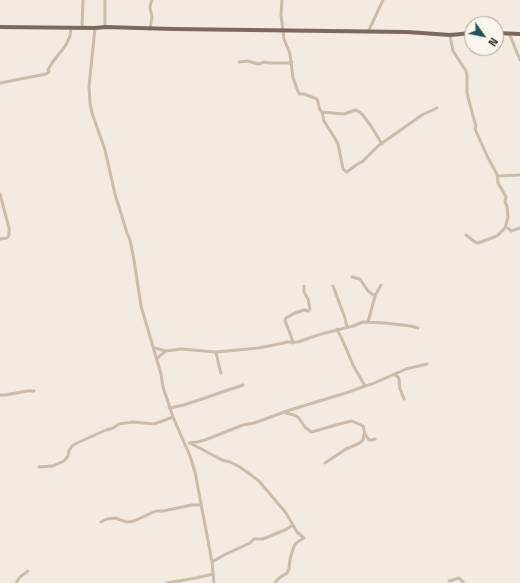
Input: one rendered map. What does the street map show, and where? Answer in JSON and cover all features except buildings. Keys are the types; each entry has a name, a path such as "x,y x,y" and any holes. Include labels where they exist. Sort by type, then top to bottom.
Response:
{"main road":[{"path":"0,27 105,27 150,29 407,32 450,35 464,34"},
{"path":"504,34 520,34"}],"street":[{"path":"82,28 83,0"},
{"path":"105,0 105,27"},
{"path":"150,29 152,17 150,8 152,0"},
{"path":"282,0 281,15 284,39 290,54 293,78 299,94 316,98 322,112 324,122 338,144 343,169 347,172 363,161 373,150 422,115 437,108"},
{"path":"368,32 383,0"},
{"path":"0,83 46,74 49,72 48,70 52,63 66,45 70,36 71,28"},
{"path":"95,28 89,86 90,103 105,150 115,194 130,240 140,306 157,358 163,387 169,408 184,441 195,472 212,562 214,583"},
{"path":"509,34 520,60"},
{"path":"450,35 453,51 466,71 467,93 472,116 476,126 475,129 498,176 500,187 506,198 505,202 508,217 505,228 496,236 478,243 466,235"},
{"path":"239,62 248,61 258,64 265,62 292,62"},
{"path":"322,112 344,114 356,110 358,111 371,126 382,144"},
{"path":"498,176 520,174"},
{"path":"0,194 9,228 9,235 7,238 0,239"},
{"path":"505,228 508,228 511,231 520,228"},
{"path":"352,277 360,279 368,291 375,296"},
{"path":"368,322 375,296 381,285"},
{"path":"293,343 286,318 295,313 304,310 308,311 310,309 308,299 304,292 304,286"},
{"path":"334,286 347,327"},
{"path":"154,348 166,351 181,349 216,352 259,348 288,342 298,342 362,322 385,323 418,328"},
{"path":"337,330 354,367 365,386"},
{"path":"157,358 166,351"},
{"path":"216,352 221,373"},
{"path":"189,443 201,441 243,425 254,423 349,392 406,369 427,364"},
{"path":"394,375 399,379 400,389 404,399"},
{"path":"169,408 184,405 243,385"},
{"path":"0,395 34,391"},
{"path":"284,412 298,417 305,427 312,432 352,421 362,424 369,440 375,439"},
{"path":"39,467 53,466 64,461 72,446 119,424 133,422 154,424 173,417"},
{"path":"325,463 346,449 360,443 363,440 364,430"},
{"path":"184,441 222,460 240,467 259,482 286,513 297,532 304,538 294,546 287,574 279,578 275,583"},
{"path":"101,522 107,519 115,518 127,522 134,522 156,510 163,511 192,505 201,505"},
{"path":"212,562 250,543 254,539 263,539 287,529 293,524"},
{"path":"16,583 20,577 28,571"},
{"path":"167,583 213,574"},
{"path":"449,581 459,578 464,583"}]}
